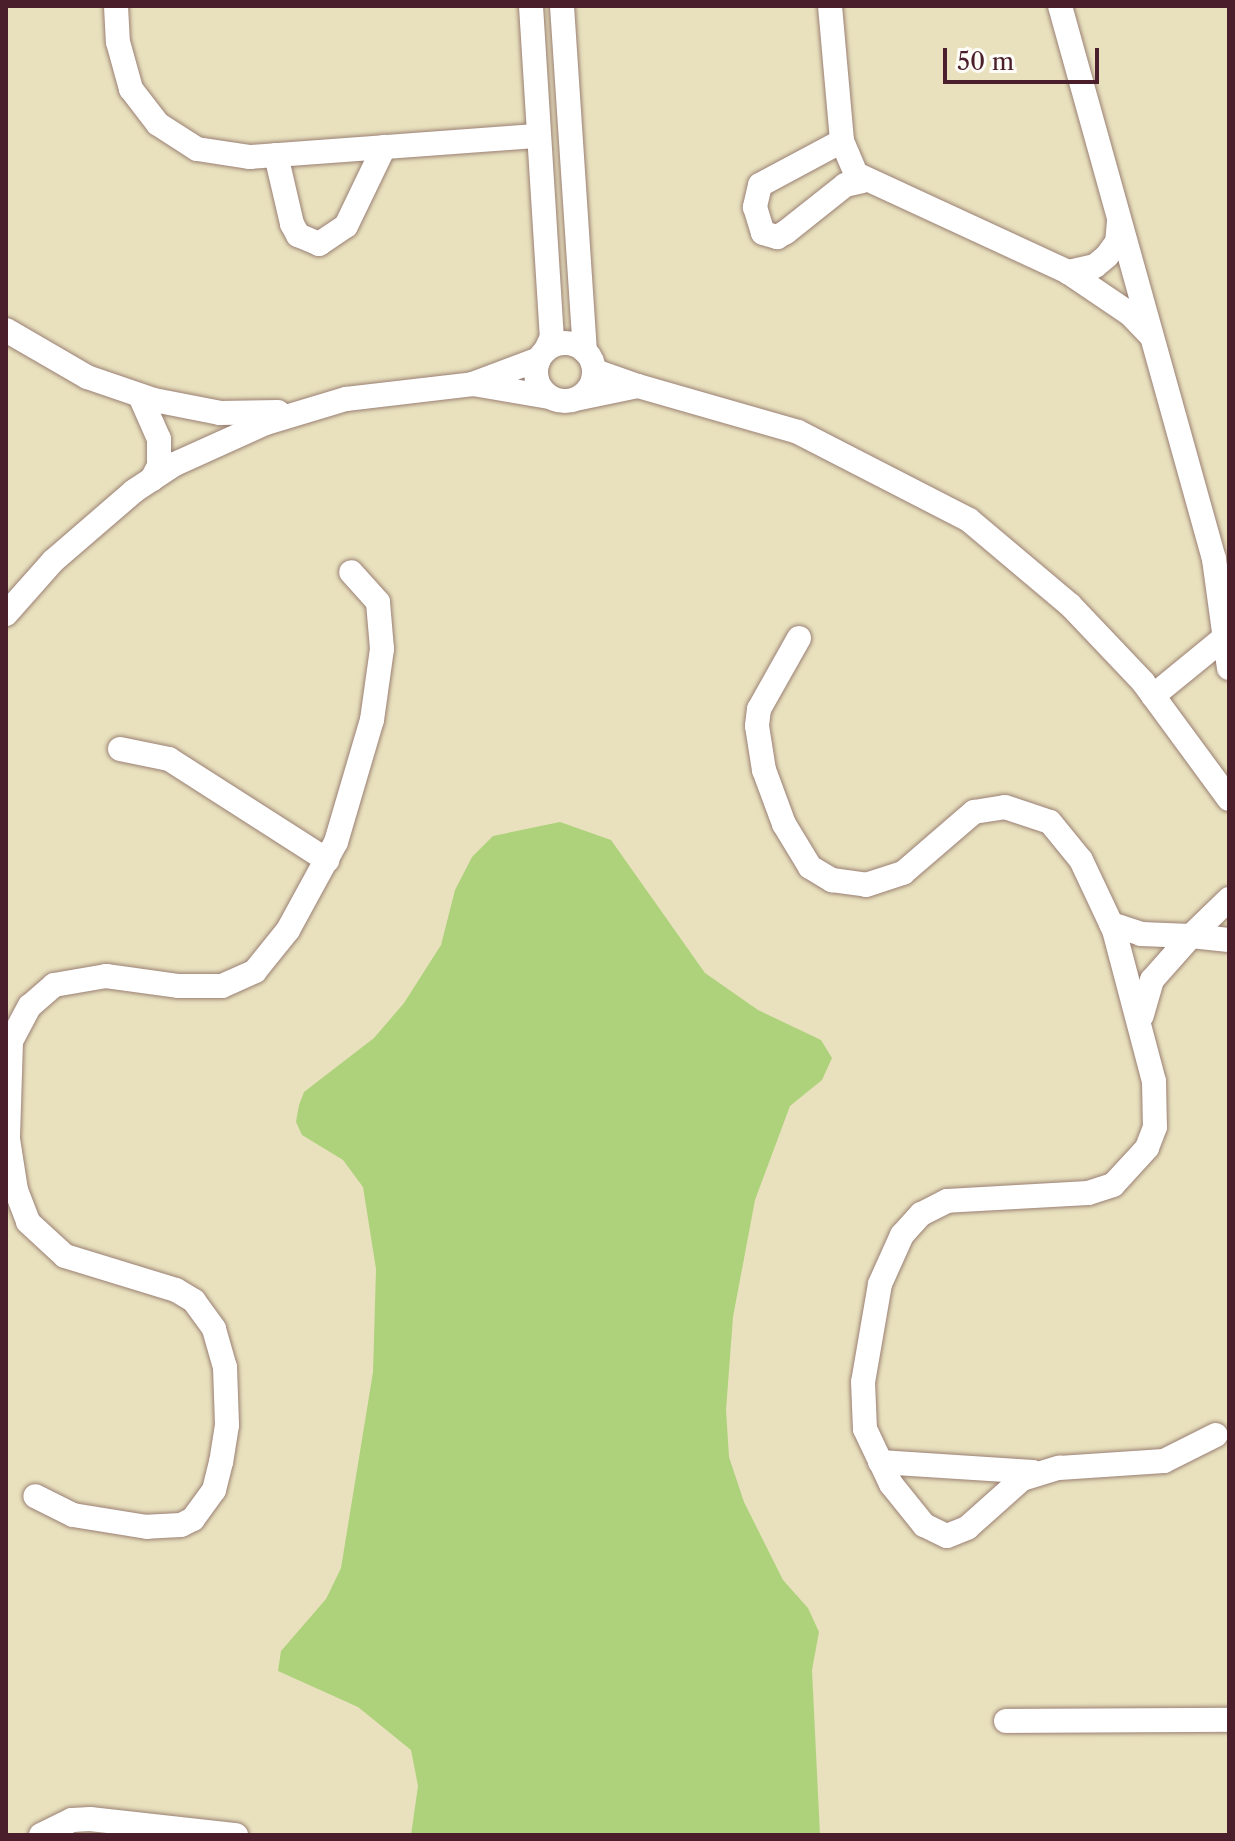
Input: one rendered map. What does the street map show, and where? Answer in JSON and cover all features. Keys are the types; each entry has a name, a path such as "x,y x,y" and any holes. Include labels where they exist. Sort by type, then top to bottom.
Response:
{"street":[{"path":"116,6 118,42 131,89 158,124 197,149 235,156 276,155 537,136"},
{"path":"531,6 552,337 536,375 549,397"},
{"path":"562,6 590,361 591,386 580,398"},
{"path":"830,6 842,141 863,181"},
{"path":"1060,6 1214,559 1229,668"},
{"path":"842,141 760,185 755,207 763,233 777,237 845,185 863,181 1068,272 1130,314 1153,338"},
{"path":"276,155 292,224 298,235 319,244 346,226 384,147"},
{"path":"1068,272 1082,272 1107,256 1117,242 1119,219"},
{"path":"6,330 76,371 140,396 220,413 312,409"},
{"path":"473,384 570,344 590,361 638,386 798,432 969,520 1070,605 1153,696 1229,799"},
{"path":"6,614 53,561 152,479 224,440 312,409 381,393 473,384 565,402 638,386"},
{"path":"140,396 159,439 159,466 152,479"},
{"path":"35,1496 73,1515 147,1527 181,1525 193,1519 214,1490 221,1462 227,1425 225,1367 214,1329 194,1301 176,1290 65,1256 37,1234 21,1208 7,1137 8,1043 30,1006 70,979 126,976 203,987 240,981 288,930 327,860 364,757 382,649 378,602 351,572"},
{"path":"1153,696 1225,637"},
{"path":"799,638 759,709 757,726 764,770 779,811 810,867 849,884 884,881 903,873 974,812 1019,809 1062,833 1111,924 1141,1026 1154,1081 1155,1127 1147,1148 1125,1177 1088,1193 947,1201 921,1214 902,1235 886,1265 866,1350 865,1429 880,1462 911,1512 936,1534 947,1536 967,1528 1006,1488 1039,1473"},
{"path":"120,749 169,759 327,860"},
{"path":"1141,1026 1152,980 1229,899"},
{"path":"1111,924 1141,934 1229,940"},
{"path":"880,1462 1039,1473 1164,1461 1216,1435"},
{"path":"1006,1721 1229,1720"},
{"path":"41,1835 72,1820 90,1819 236,1835"}],"green space":[{"path":"560,822 611,840 705,973 758,1010 821,1040 832,1058 822,1080 790,1106 755,1200 733,1317 726,1410 729,1457 744,1502 783,1580 808,1608 819,1632 812,1670 820,1835 411,1835 418,1786 411,1750 358,1707 278,1671 281,1651 326,1599 341,1568 373,1372 376,1269 363,1187 343,1160 302,1135 296,1122 299,1105 304,1092 374,1038 404,1003 441,945 455,890 472,857 493,836"}]}
